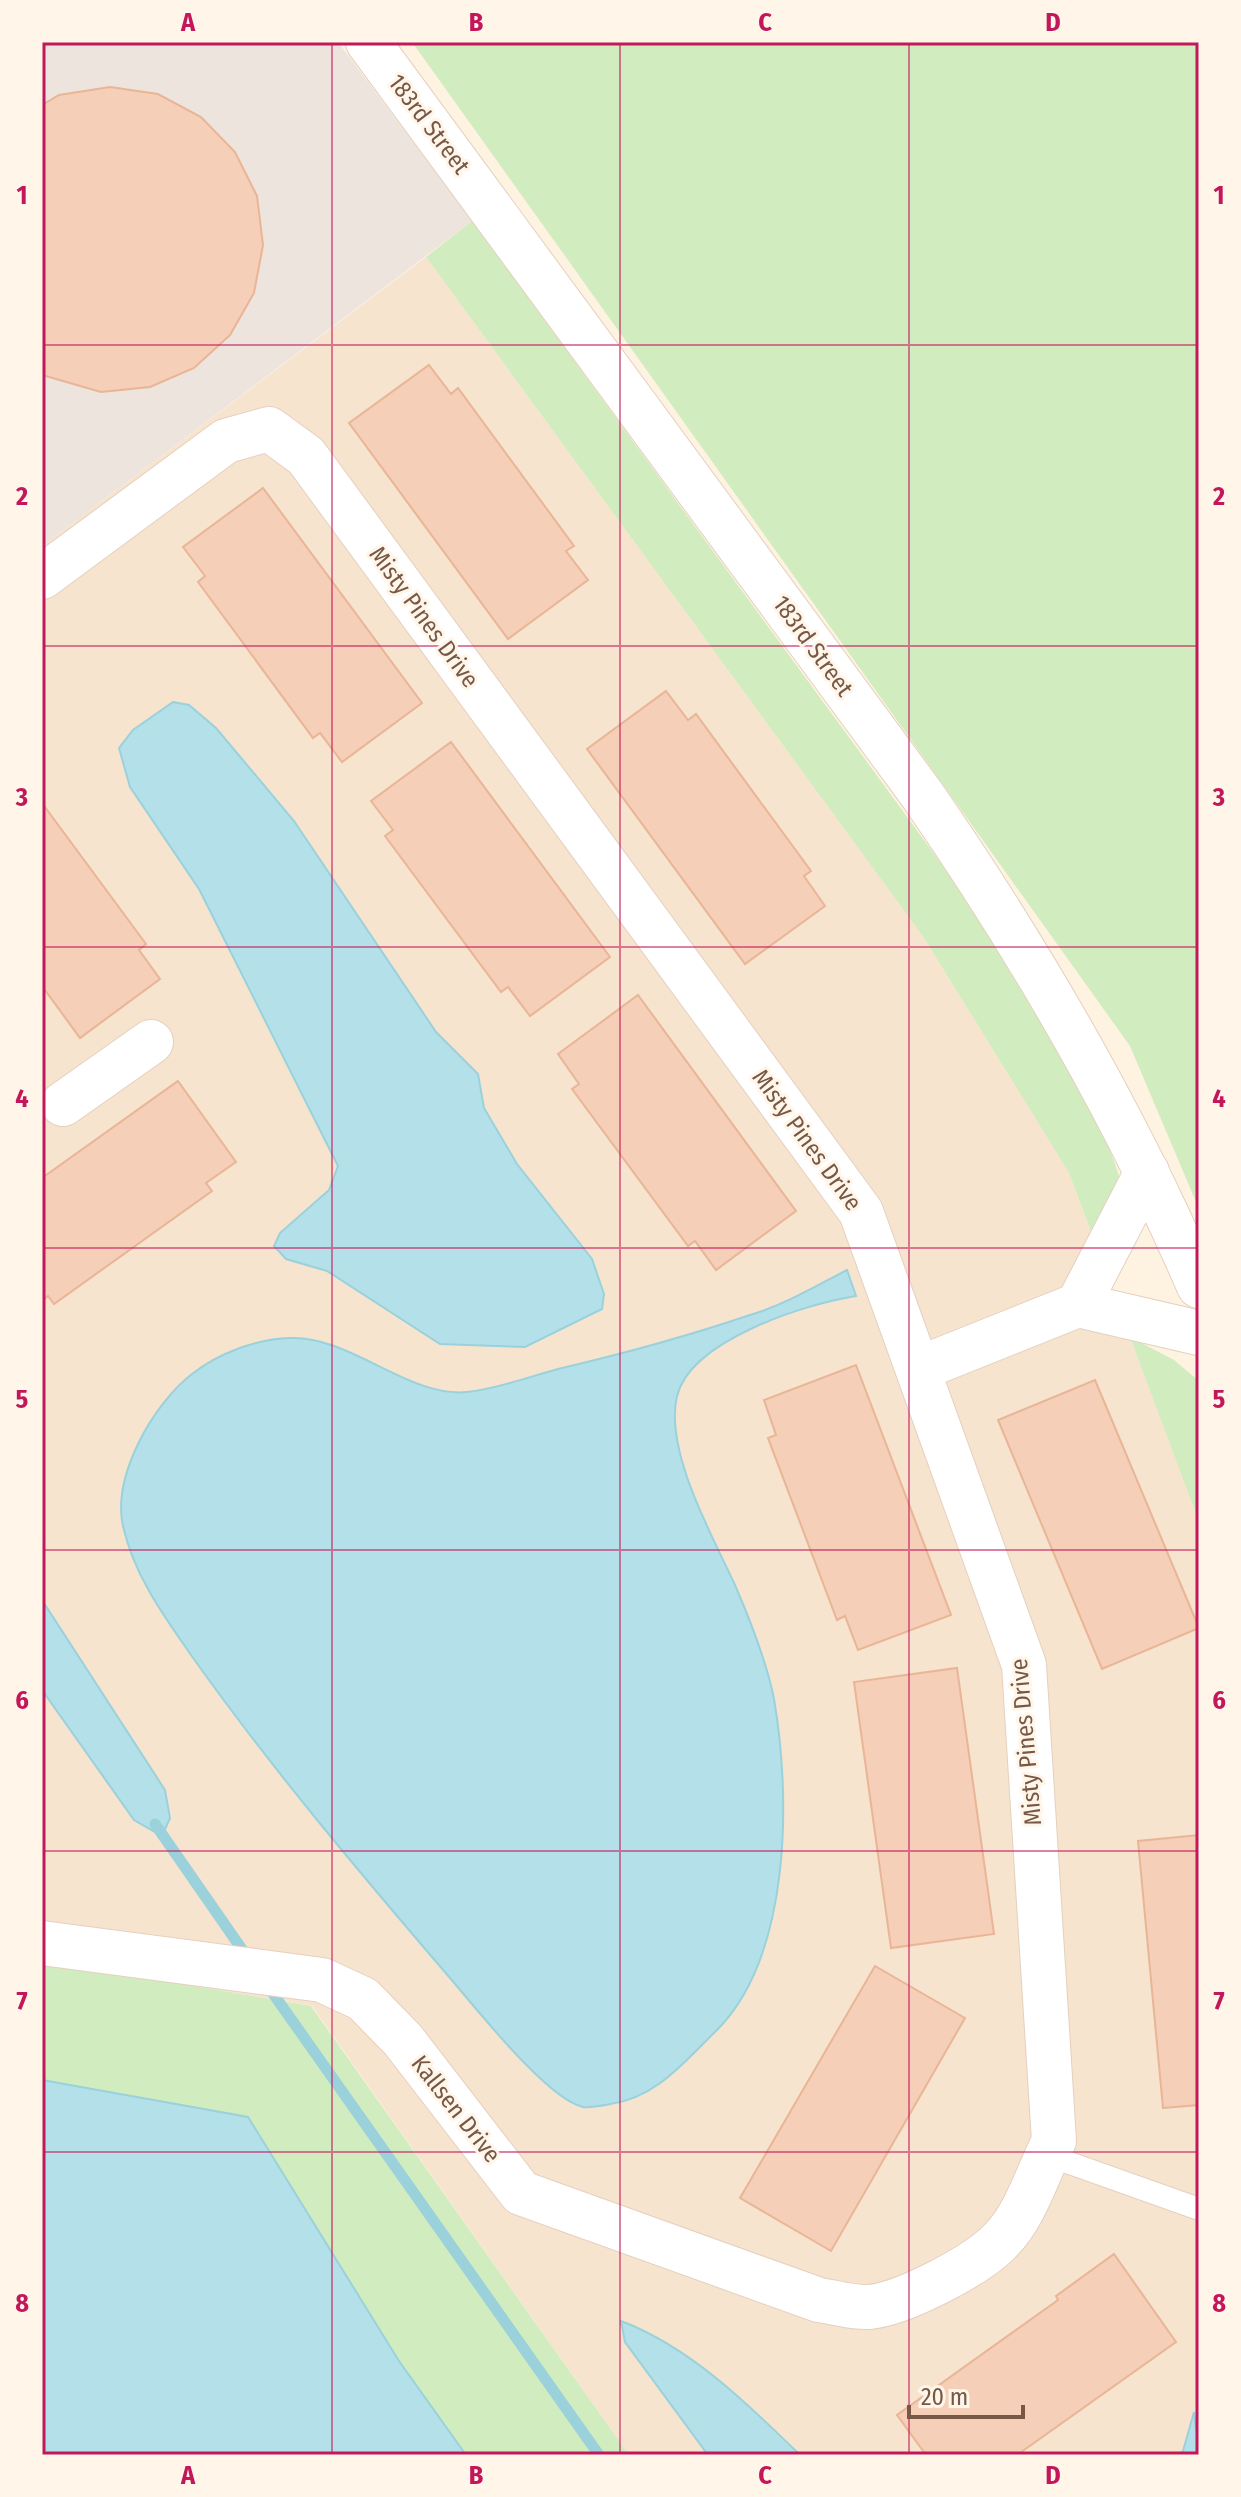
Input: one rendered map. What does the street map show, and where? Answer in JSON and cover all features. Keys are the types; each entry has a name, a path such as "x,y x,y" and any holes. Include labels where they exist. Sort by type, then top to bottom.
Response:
{"street":[{"name":"183rd Street","path":"368,42 913,783 989,892 1077,1038 1147,1172 1199,1286"},
{"name":"Misty Pines Drive","path":"42,577 226,441 269,429 306,456 861,1212 1024,1665 1054,2141 1029,2195 1002,2240 957,2271 908,2295 869,2307"},
{"path":"49,1100 151,1042"},
{"path":"1078,1305 1147,1172"},
{"path":"918,1369 1078,1305 1199,1333"},
{"name":"Kallsen Drive","path":"42,1943 322,1980 363,1999 403,2040 521,2193 819,2300 869,2307"}],"lane":[{"path":"1047,2155 1199,2209"}],"shaded area":[{"path":"42,42 338,42 472,221 42,546"},
{"path":"426,257 924,938 1069,1173 1199,1522 1199,2455 629,2455 312,2006 42,1960 42,546"}],"green space":[{"path":"412,42 1199,42 1199,1209 1130,1046"},
{"path":"472,221 967,899 1101,1125 1121,1181 1093,1237 1069,1173 924,938 426,257"},
{"path":"1130,1337 1174,1360 1199,1381 1199,1522"},
{"path":"42,1960 311,2006 629,2455 42,2455"}],"water":[{"path":"173,702 189,705 216,728 294,821 436,1032 478,1074 484,1108 517,1164 592,1259 604,1294 602,1309 525,1347 440,1344 327,1271 286,1259 274,1246 280,1233 329,1190 338,1166 199,889 130,787 119,748 133,730"},
{"path":"847,1270 856,1296 781,1316 726,1342 687,1376 677,1396 677,1442 684,1467 752,1627 774,1699 783,1782 783,1827 780,1874 760,1961 741,1998 717,2030 669,2076 642,2094 626,2100 583,2107 551,2088 494,2030 317,1820 191,1655 151,1594 128,1544 121,1506 130,1464 150,1422 177,1387 214,1360 251,1344 290,1338 312,1340 357,1355 423,1386 467,1392 501,1386 727,1323 800,1295"},
{"path":"42,1600 165,1790 170,1818 162,1836 134,1820 42,1690"},
{"path":"42,2080 248,2117 399,2361 466,2455 42,2455"},
{"path":"621,2321 694,2361 739,2397 800,2455 708,2455 625,2342"},
{"path":"1194,2412 1199,2455 1178,2455 1183,2451"}],"building":[{"path":"110,87 158,94 201,117 235,152 257,196 263,245 254,293 230,335 194,368 150,387 101,392 42,375 42,105 59,95"},
{"path":"429,365 451,394 458,388 574,546 566,551 588,580 508,639 349,423"},
{"path":"263,488 422,703 342,762 320,733 313,738 198,582 205,576 183,547"},
{"path":"666,691 688,720 696,714 811,871 804,876 825,906 745,964 587,749"},
{"path":"451,742 610,957 530,1016 508,987 501,992 385,836 393,830 371,801"},
{"path":"42,803 146,944 139,950 160,979 80,1038 42,986"},
{"path":"638,995 796,1211 716,1270 695,1241 688,1246 572,1089 579,1084 558,1054"},
{"path":"178,1081 236,1162 206,1183 212,1191 54,1304 48,1296 42,1301 42,1178"},
{"path":"856,1365 951,1615 858,1650 845,1616 837,1620 768,1438 776,1435 764,1400"},
{"path":"1095,1380 1199,1628 1102,1669 998,1420"},
{"path":"957,1668 994,1934 891,1948 854,1682"},
{"path":"1199,1835 1199,2105 1163,2108 1138,1841"},
{"path":"875,1966 965,2018 831,2251 740,2198"},
{"path":"1114,2254 1176,2342 1017,2455 926,2455 897,2415 1058,2300 1056,2296"}],"waterway":[{"path":"155,1824 248,1958"},
{"path":"267,1985 599,2455"}]}
